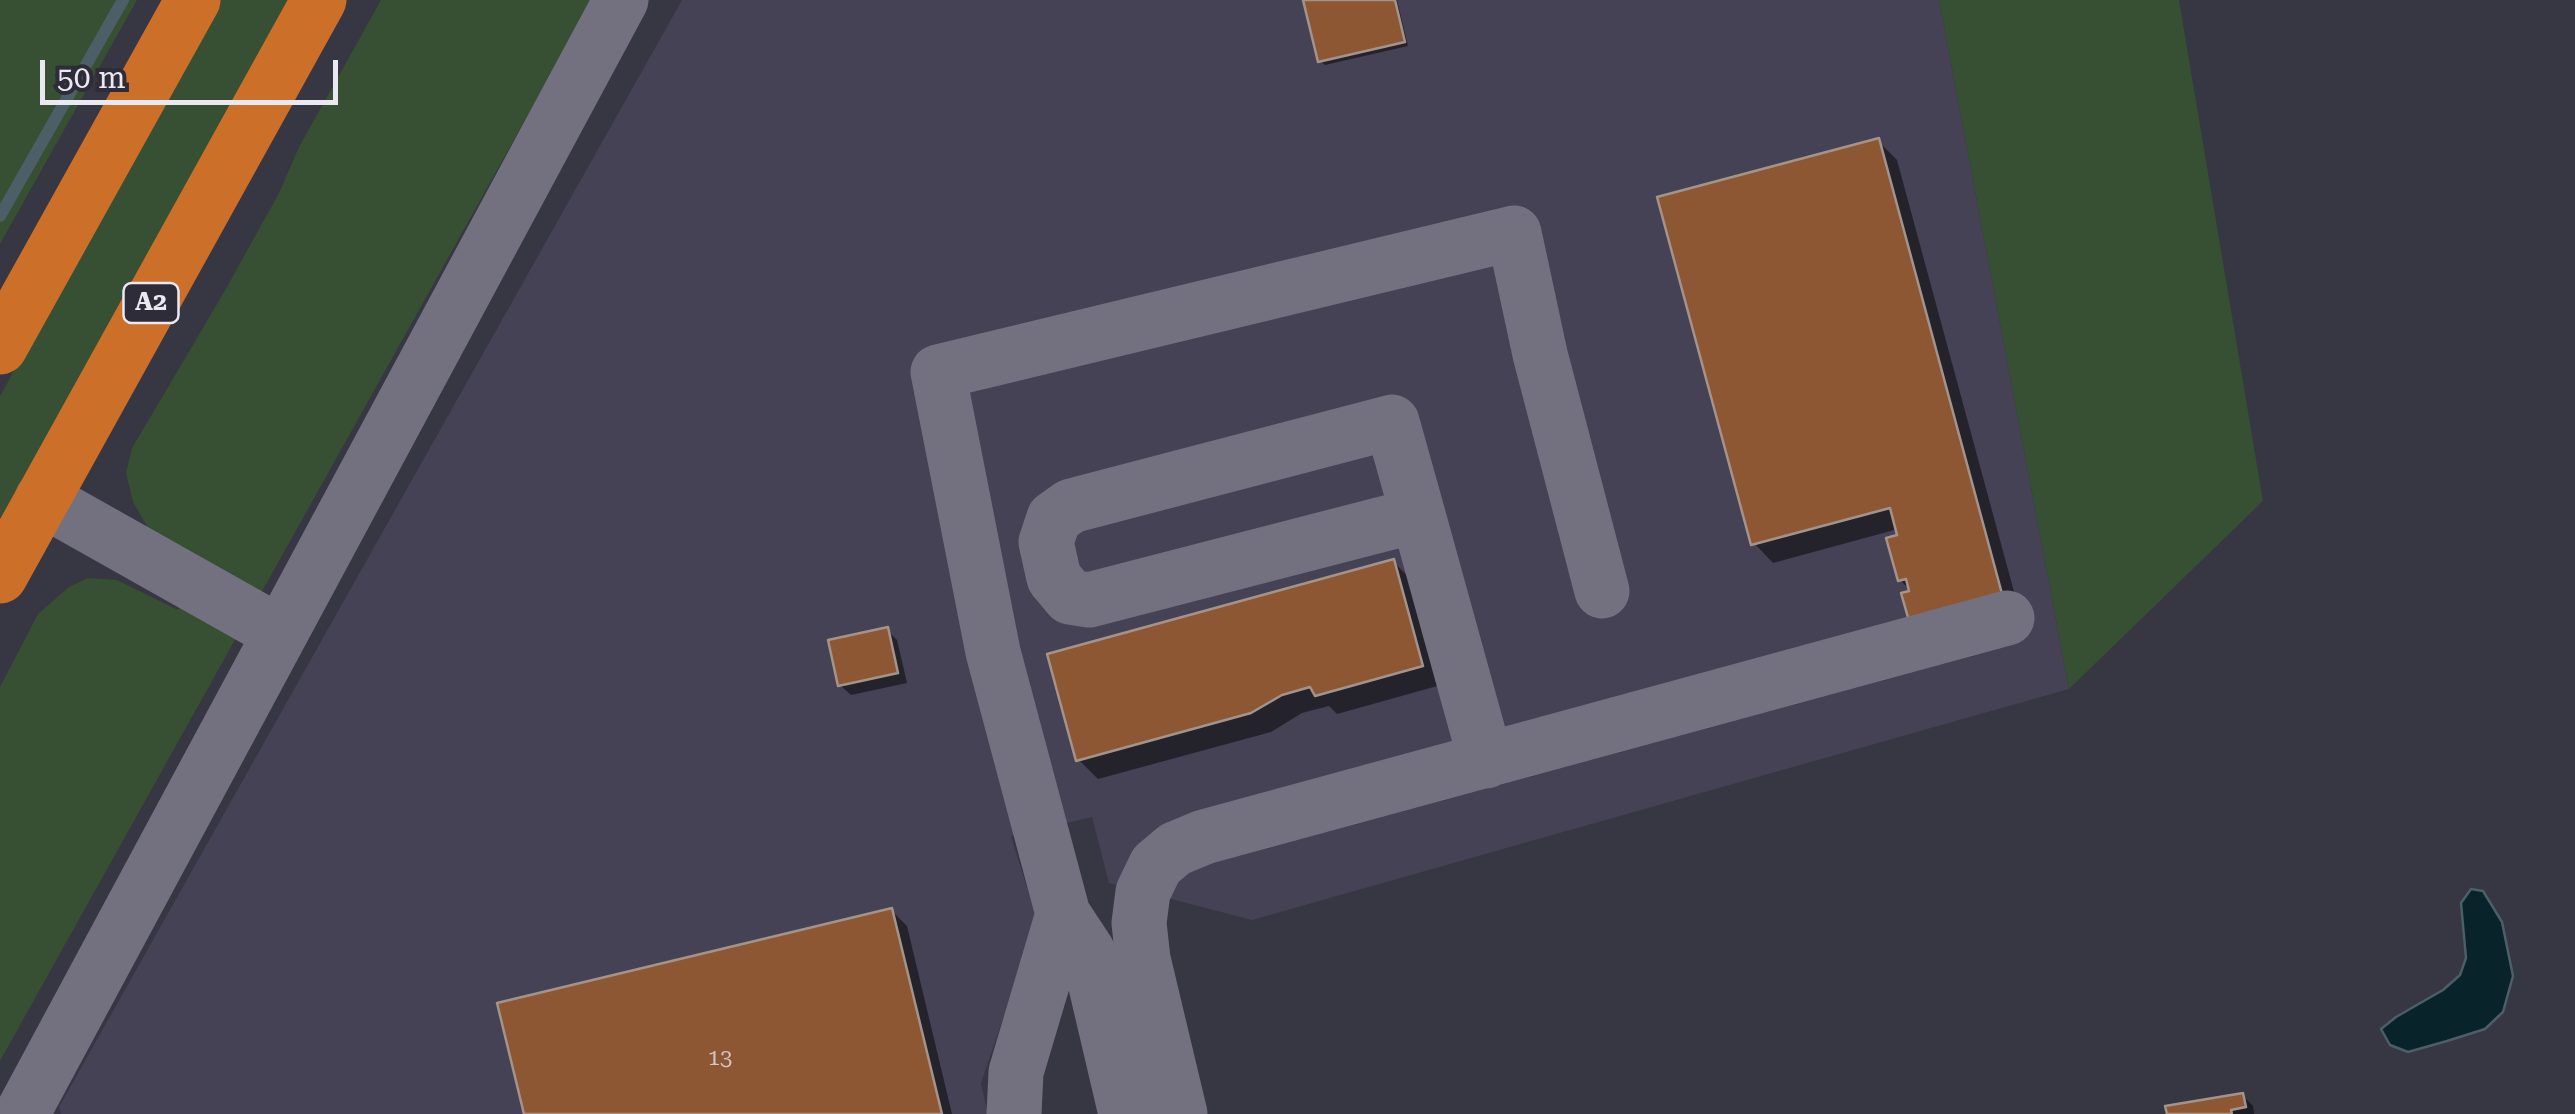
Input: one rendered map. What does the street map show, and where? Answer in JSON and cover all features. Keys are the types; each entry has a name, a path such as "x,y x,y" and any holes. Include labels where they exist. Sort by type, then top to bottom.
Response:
{"highway":[{"path":"0,348 193,0"},
{"name":"A2","path":"0,576 320,0"}],"lane":[{"path":"22,1114 622,0"},
{"path":"1126,1114 1088,952 1057,889 993,652 938,372 1514,233 1540,354 1602,590"},
{"path":"1418,515 1089,600 1070,597 1054,578 1046,542 1054,518 1071,506 1392,422 1418,515 1486,761"},
{"path":"42,499 280,633"},
{"path":"1180,1114 1138,923 1142,892 1156,866 1176,848 1204,837 2007,618"},
{"path":"1057,889 1143,959"},
{"path":"1014,1114 1016,1072 1057,889"}],"shaded area":[{"path":"682,0 1939,0 2069,689 1252,920 1109,883 1092,817 1011,836 1037,920 981,1083 988,1114 61,1114 59,1107"}],"green space":[{"path":"0,0 137,0 0,244"},
{"path":"219,0 293,0 0,526 0,396"},
{"path":"381,0 592,0 0,1061 0,687 38,614 69,587 88,578 117,580 178,610 205,562 148,528 133,502 126,473 132,448 223,294"},
{"path":"1939,0 2179,0 2263,501 2069,689"}],"water":[{"path":"2471,889 2483,891 2502,922 2513,976 2503,1012 2485,1029 2447,1041 2408,1052 2390,1045 2381,1029 2460,975 2466,958 2461,903"}],"building":[{"path":"1303,0 1395,0 1405,42 1318,62"},
{"path":"1879,138 2008,616 1915,642 1901,593 1909,591 1906,579 1898,581 1886,538 1897,535 1890,508 1751,545 1657,197"},
{"path":"1394,559 1423,666 1315,696 1310,687 1282,695 1251,713 1076,761 1047,654"},
{"path":"888,627 898,673 838,686 828,640"},
{"path":"892,908 942,1114 524,1114 497,1003"},
{"path":"2243,1093 2246,1107 2231,1110 2232,1114 2167,1114 2165,1106"}],"waterway":[{"path":"0,216 123,0"}]}
